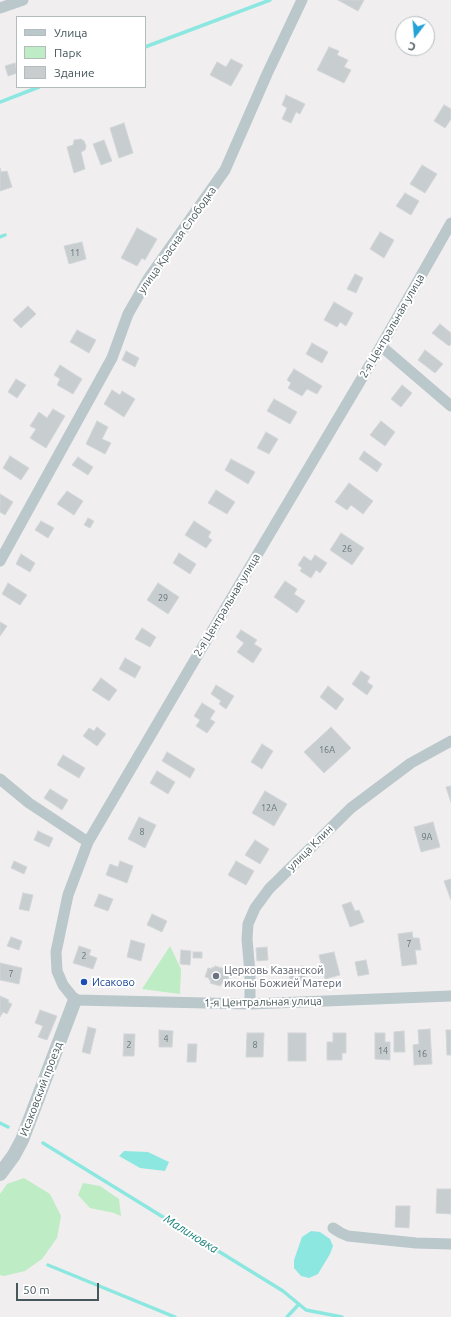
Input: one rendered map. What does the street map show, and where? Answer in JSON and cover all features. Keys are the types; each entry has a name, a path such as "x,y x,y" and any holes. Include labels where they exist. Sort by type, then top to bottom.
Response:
{"street":[{"path":"0,8 23,0"},
{"name":"улица Красная Слободка","path":"0,561 112,358 128,314 138,296 148,279 225,170 267,74 302,0"},
{"name":"2-я Центральная улица","path":"75,1000 63,984 57,971 56,952 68,895 88,842 381,346 451,223"},
{"path":"381,346 451,406"},
{"name":"улица Клин","path":"250,1004 250,974 247,939 248,924 255,908 269,889 350,808 411,763 451,741"},
{"path":"0,779 29,803 88,842"},
{"name":"1-я Центральная улица","path":"75,1000 250,1004 451,996"},
{"name":"Исаковский проезд","path":"0,1174 14,1155 22,1140 75,1000"},
{"path":"333,1228 348,1236 416,1243 451,1244"}],"green space":[{"path":"170,946 181,969 180,994 142,989"},
{"path":"24,1178 50,1194 61,1216 57,1238 42,1259 25,1271 4,1276 0,1275 0,1194 7,1184"},
{"path":"83,1183 100,1186 119,1199 121,1216 90,1208 78,1195"}],"water":[{"path":"124,1151 148,1152 169,1162 165,1171 140,1168 119,1156"},
{"path":"311,1231 320,1232 330,1239 333,1246 318,1274 309,1278 301,1276 294,1268 294,1260 302,1237"}],"building":[{"path":"338,0 364,0 358,11"},
{"path":"329,47 339,51 337,55 348,60 344,67 351,70 344,83 317,70"},
{"path":"231,59 243,65 231,86 210,75 217,62 226,67"},
{"path":"15,63 16,73 8,76 5,66"},
{"path":"286,95 305,104 300,114 296,112 291,123 282,119 287,108 282,105"},
{"path":"444,105 451,109 451,119 445,128 434,121"},
{"path":"124,123 133,153 119,158 110,128"},
{"path":"81,139 84,141 86,146 85,150 81,152 85,169 74,173 67,147 73,145 74,140"},
{"path":"104,140 112,161 101,165 93,144"},
{"path":"422,165 437,174 425,193 410,184"},
{"path":"0,168 1,172 7,171 12,187 0,191"},
{"path":"405,193 419,201 411,215 396,206"},
{"path":"137,228 157,239 145,260 142,258 137,266 121,258"},
{"path":"380,232 394,240 384,258 370,249"},
{"path":"82,242 86,259 69,264 64,246"},
{"path":"355,274 363,278 356,293 347,289"},
{"path":"334,302 353,313 346,326 340,322 337,327 324,320"},
{"path":"28,306 36,314 21,328 13,320"},
{"path":"440,324 451,333 451,344 449,346 432,333"},
{"path":"77,330 96,340 89,353 70,342"},
{"path":"312,343 328,352 322,363 306,354"},
{"path":"425,350 443,364 435,373 418,360"},
{"path":"126,351 139,358 135,367 122,360"},
{"path":"60,365 82,379 73,394 57,385 60,379 54,375"},
{"path":"294,369 322,386 317,394 307,389 302,396 288,388 291,383 287,380"},
{"path":"16,379 26,385 17,398 8,392"},
{"path":"402,385 412,393 401,407 391,399"},
{"path":"112,390 120,395 122,391 135,399 124,417 104,404"},
{"path":"274,399 297,412 290,424 267,411"},
{"path":"53,409 65,416 46,448 30,438 36,429 30,426 39,412 47,418"},
{"path":"97,421 108,427 102,439 111,443 105,454 86,444"},
{"path":"381,421 395,432 385,446 370,435"},
{"path":"266,432 278,439 269,454 257,448"},
{"path":"364,451 382,464 377,472 359,459"},
{"path":"10,456 29,468 21,480 3,468"},
{"path":"78,457 93,467 88,475 72,465"},
{"path":"231,459 255,472 248,484 225,470"},
{"path":"349,483 373,501 363,514 351,505 347,510 335,502"},
{"path":"216,490 235,502 227,514 208,503"},
{"path":"67,491 83,501 74,515 57,504"},
{"path":"0,494 13,502 5,515 0,512"},
{"path":"88,518 94,521 90,528 84,525"},
{"path":"41,521 54,528 48,538 35,530"},
{"path":"194,521 211,532 208,537 212,540 206,548 185,535"},
{"path":"341,533 364,548 352,565 330,550"},
{"path":"179,553 196,564 190,574 173,563"},
{"path":"21,554 35,563 30,572 16,564"},
{"path":"315,555 327,563 320,573 316,570 311,578 300,571 302,568 298,565 304,556 311,561"},
{"path":"285,581 297,589 294,594 305,601 297,613 274,597"},
{"path":"8,583 27,595 20,605 2,594"},
{"path":"158,583 179,597 168,614 147,600"},
{"path":"0,622 7,626 0,636"},
{"path":"142,628 156,637 150,647 135,639"},
{"path":"241,630 257,640 254,644 262,649 253,663 237,652 244,643 236,637"},
{"path":"125,658 141,667 135,678 119,669"},
{"path":"361,671 370,677 367,682 373,686 367,695 352,684"},
{"path":"101,678 117,690 109,701 92,690"},
{"path":"216,685 234,696 226,709 219,704 221,701 211,694"},
{"path":"328,686 344,699 336,710 320,697"},
{"path":"202,703 215,711 210,719 215,722 207,733 196,726 200,720 194,716"},
{"path":"97,727 106,734 97,746 83,736 89,728 94,731"},
{"path":"331,727 351,748 324,773 304,752"},
{"path":"262,744 273,751 262,769 251,762"},
{"path":"167,752 195,769 190,778 162,761"},
{"path":"63,755 85,768 79,778 57,765"},
{"path":"157,771 175,782 168,794 150,783"},
{"path":"451,786 451,802 446,787"},
{"path":"50,789 68,800 62,810 44,798"},
{"path":"265,791 287,804 274,826 252,813"},
{"path":"139,817 156,825 145,848 128,839"},
{"path":"433,822 440,847 421,852 414,827"},
{"path":"38,831 53,838 49,847 34,840"},
{"path":"255,840 269,849 260,864 245,855"},
{"path":"14,861 27,867 24,874 11,868"},
{"path":"120,861 133,866 127,883 106,875 110,864 118,867"},
{"path":"236,861 254,871 246,885 228,875"},
{"path":"451,879 451,900 444,881"},
{"path":"23,893 33,895 29,911 19,909"},
{"path":"99,894 113,899 108,911 94,906"},
{"path":"351,902 355,911 359,910 364,922 350,927 342,905"},
{"path":"152,914 167,921 162,932 147,925"},
{"path":"412,932 413,938 419,938 421,950 415,950 417,964 402,966 398,934"},
{"path":"11,937 22,941 19,950 7,946"},
{"path":"131,940 145,944 141,961 127,957"},
{"path":"79,946 91,950 89,955 97,958 93,969 73,963"},
{"path":"267,947 268,960 257,961 256,948"},
{"path":"181,950 191,951 190,965 180,964"},
{"path":"193,952 202,952 202,958 193,958"},
{"path":"334,952 340,975 325,979 319,955"},
{"path":"366,960 369,974 358,976 355,962"},
{"path":"0,963 22,968 19,984 0,980"},
{"name":"Церковь Казанской иконы Божией Матери","path":"215,966 225,969 225,975 229,976 228,982 224,981 220,986 210,983 211,980 205,977 208,968 212,969 212,967 214,968"},
{"path":"303,966 306,981 291,984 288,969"},
{"path":"0,996 9,1000 8,1002 12,1004 7,1014 3,1012 0,1017"},
{"path":"40,1010 57,1016 47,1040 38,1037 43,1026 35,1023"},
{"path":"88,1027 96,1029 90,1054 82,1052"},
{"path":"430,1029 432,1064 414,1065 413,1045 419,1044 418,1030"},
{"path":"159,1030 173,1031 172,1047 159,1047"},
{"path":"446,1030 451,1030 451,1055 447,1055"},
{"path":"404,1031 405,1052 394,1052 394,1032"},
{"path":"247,1033 264,1033 263,1057 246,1057"},
{"path":"288,1033 306,1033 306,1061 288,1061"},
{"path":"333,1033 346,1033 346,1053 342,1053 342,1060 327,1060 327,1042 333,1042"},
{"path":"375,1033 385,1033 385,1042 390,1042 390,1060 375,1059"},
{"path":"124,1034 135,1034 134,1056 123,1056"},
{"path":"188,1044 197,1044 196,1062 187,1062"},
{"path":"437,1189 451,1189 451,1214 436,1213"},
{"path":"396,1206 410,1206 409,1228 395,1227"}],"waterway":[{"path":"146,47 270,0"},
{"path":"0,102 36,88"},
{"path":"0,237 5,235"},
{"name":"Малиновка","path":"0,1123 8,1127"},
{"name":"Малиновка","path":"43,1143 283,1291 306,1310 342,1317"},
{"path":"48,1265 175,1317"},
{"path":"287,1317 299,1304"}],"place":[{"name":"Церковь Казанской иконы Божией Матери","path":"216,976"},
{"name":"Исаково","path":"84,982"}]}
